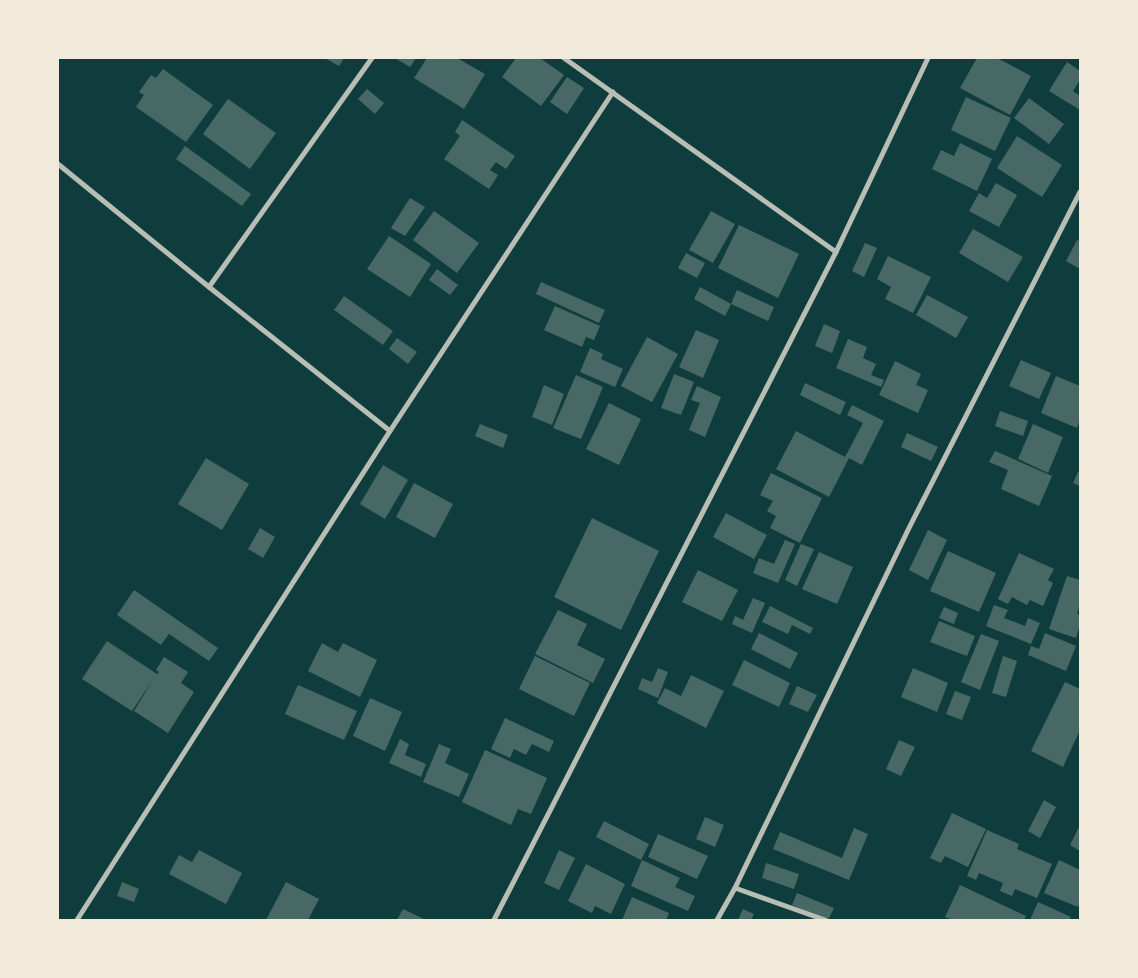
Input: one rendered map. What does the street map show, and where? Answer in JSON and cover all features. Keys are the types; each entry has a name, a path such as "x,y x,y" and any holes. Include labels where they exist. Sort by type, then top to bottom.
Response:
{"street":[{"path":"209,287 372,58"},
{"path":"564,58 836,252"},
{"path":"494,920 836,252 928,58"},
{"path":"77,920 390,431 613,92"},
{"path":"58,164 390,431"},
{"path":"717,920 735,888 909,528 1080,192"},
{"path":"735,888 825,920"}],"building":[{"path":"325,58 344,58 339,66"},
{"path":"395,58 416,58 410,67"},
{"path":"427,58 457,58 485,74 464,109 414,78"},
{"path":"516,58 540,58 564,75 541,106 502,77"},
{"path":"977,58 997,58 1031,76 1010,115 960,88"},
{"path":"1067,62 1080,71 1080,80 1073,91 1080,96 1080,110 1049,91"},
{"path":"163,69 213,105 186,142 136,107 144,95 139,92 151,75 156,78"},
{"path":"567,77 584,88 567,114 550,102"},
{"path":"367,89 384,103 375,114 358,99"},
{"path":"966,97 1011,118 995,151 951,130"},
{"path":"1029,98 1064,124 1049,144 1014,118"},
{"path":"228,99 276,133 250,169 203,134"},
{"path":"462,120 515,156 506,169 496,162 490,170 498,175 489,189 444,159 460,136 455,132"},
{"path":"1017,136 1062,165 1042,197 997,168"},
{"path":"960,143 992,159 977,191 932,169 941,150 954,156"},
{"path":"185,146 251,194 242,206 176,159"},
{"path":"996,183 1017,195 999,227 969,211 979,193 987,198"},
{"path":"410,198 425,207 405,236 391,228"},
{"path":"434,211 479,243 457,273 413,240"},
{"path":"711,211 735,224 713,263 689,250"},
{"path":"739,225 799,254 778,298 718,268"},
{"path":"973,229 1023,257 1008,282 959,253"},
{"path":"389,236 431,264 410,297 367,269"},
{"path":"1077,240 1080,241 1080,269 1066,261"},
{"path":"865,243 877,248 864,277 852,271"},
{"path":"686,253 705,263 697,278 678,268"},
{"path":"888,256 931,277 913,313 885,299 891,287 877,279"},
{"path":"437,269 458,285 450,295 429,280"},
{"path":"541,282 605,310 599,323 536,294"},
{"path":"700,287 731,304 725,316 694,299"},
{"path":"737,290 774,307 768,321 731,304"},
{"path":"927,295 968,317 956,338 916,315"},
{"path":"344,296 393,331 383,345 334,310"},
{"path":"555,306 600,326 594,340 586,337 582,347 544,330"},
{"path":"824,324 840,331 832,353 815,346"},
{"path":"696,330 719,340 703,378 679,367"},
{"path":"647,337 678,354 652,402 621,386"},
{"path":"397,338 417,352 408,364 389,349"},
{"path":"848,339 867,347 863,358 876,364 871,375 884,380 881,387 836,368"},
{"path":"590,348 603,354 601,359 623,369 615,387 580,372"},
{"path":"1021,360 1051,373 1039,399 1009,386"},
{"path":"895,361 921,374 916,385 928,390 918,413 879,395"},
{"path":"674,374 694,382 681,415 661,408"},
{"path":"576,375 603,387 581,439 553,428"},
{"path":"1056,376 1080,386 1080,419 1077,428 1041,413"},
{"path":"805,383 846,402 840,415 800,395"},
{"path":"544,385 564,394 552,425 532,417"},
{"path":"697,386 721,397 705,437 689,430 700,403 691,400"},
{"path":"609,403 641,419 619,465 586,449"},
{"path":"852,405 884,421 862,465 849,458 829,497 776,469 796,431 845,457 863,423 847,415"},
{"path":"1000,411 1028,421 1023,436 995,426"},
{"path":"480,424 508,435 503,448 475,436"},
{"path":"1033,424 1063,437 1048,473 1018,459"},
{"path":"907,433 938,447 931,461 901,447"},
{"path":"995,451 1052,476 1039,506 1001,489 1008,470 989,462"},
{"path":"206,458 249,484 222,530 178,504"},
{"path":"383,465 408,480 385,519 360,504"},
{"path":"1078,472 1080,473 1080,486 1073,483"},
{"path":"771,473 822,498 800,543 770,528 776,516 767,511 773,501 760,495"},
{"path":"414,483 453,504 435,538 396,517"},
{"path":"726,513 767,535 754,559 713,537"},
{"path":"592,518 659,551 621,630 554,597"},
{"path":"260,528 275,537 263,558 248,549"},
{"path":"928,530 947,540 928,580 909,570"},
{"path":"785,540 795,544 778,583 753,573 759,558 774,564"},
{"path":"801,544 814,549 797,586 785,580"},
{"path":"948,551 996,573 979,612 930,591"},
{"path":"819,552 853,567 837,604 802,589"},
{"path":"1019,553 1054,569 1048,580 1053,583 1043,606 1030,600 1027,605 1012,597 1008,604 998,599"},
{"path":"698,570 738,590 722,621 682,602"},
{"path":"1067,576 1080,580 1080,604 1077,614 1080,615 1080,624 1076,638 1049,629"},
{"path":"134,590 218,648 209,661 169,634 161,645 117,615"},
{"path":"753,598 765,603 752,633 732,624 735,616 743,620"},
{"path":"994,605 1008,610 1004,618 1025,626 1028,618 1040,623 1031,644 986,626"},
{"path":"770,606 813,628 810,634 792,625 788,634 762,622"},
{"path":"944,607 958,613 954,624 939,618"},
{"path":"558,610 587,624 577,645 605,659 593,683 535,654"},
{"path":"939,621 975,636 967,656 930,642"},
{"path":"759,633 798,653 790,669 751,649"},
{"path":"1045,633 1076,646 1066,671 1028,655 1031,646 1039,649"},
{"path":"981,634 999,641 980,690 961,682"},
{"path":"107,641 157,674 159,672 156,670 164,657 188,672 181,683 194,692 168,733 134,711 154,678 132,711 82,679"},
{"path":"322,643 338,652 343,643 377,660 360,697 308,671"},
{"path":"535,656 590,683 574,716 519,689"},
{"path":"1003,656 1017,661 1006,697 992,693"},
{"path":"744,660 790,683 779,707 732,685"},
{"path":"658,668 668,672 658,698 638,689 642,678 652,682"},
{"path":"913,668 948,683 937,712 901,697"},
{"path":"691,675 724,691 706,728 657,703 665,688 681,696"},
{"path":"1065,682 1080,689 1080,730 1063,767 1031,751"},
{"path":"298,685 357,711 344,740 285,714"},
{"path":"797,686 817,695 808,712 789,704"},
{"path":"955,691 971,697 962,720 946,714"},
{"path":"370,698 402,712 385,751 353,736"},
{"path":"505,718 554,741 549,752 532,744 526,755 514,749 510,758 491,749"},
{"path":"400,739 409,744 405,755 426,764 421,777 389,763"},
{"path":"899,740 915,747 901,776 886,769"},
{"path":"439,744 451,749 445,763 469,774 459,797 423,782"},
{"path":"485,750 547,778 531,814 518,809 511,825 462,802"},
{"path":"1044,800 1056,807 1040,838 1028,831"},
{"path":"952,813 986,829 968,867 945,856 941,863 930,858"},
{"path":"705,817 724,825 715,847 696,839"},
{"path":"604,821 649,844 641,860 596,837"},
{"path":"1080,825 1080,851 1070,845"},
{"path":"854,828 868,834 849,880 773,849 780,832 842,858"},
{"path":"987,830 1019,844 1017,849 1052,864 1037,898 1015,889 1012,896 1000,891 1003,883 979,873 976,880 967,876"},
{"path":"658,834 708,856 697,879 648,857"},
{"path":"199,850 242,873 226,904 169,874 179,855 192,862"},
{"path":"559,850 575,858 559,890 544,883"},
{"path":"642,860 680,878 675,887 695,896 688,911 631,886"},
{"path":"1059,860 1080,870 1080,902 1078,907 1044,893"},
{"path":"766,863 799,874 794,889 762,878"},
{"path":"586,864 625,884 611,914 595,906 592,913 568,901"},
{"path":"122,882 139,889 134,902 117,896"},
{"path":"286,882 319,899 308,920 266,920"},
{"path":"960,885 1026,916 1024,920 953,920 945,917"},
{"path":"797,893 834,908 828,920 792,905"},
{"path":"632,897 669,913 666,920 622,920"},
{"path":"1038,902 1071,917 1069,920 1030,920"},
{"path":"403,909 426,920 397,920"},
{"path":"743,909 754,914 751,920 738,920"}]}
